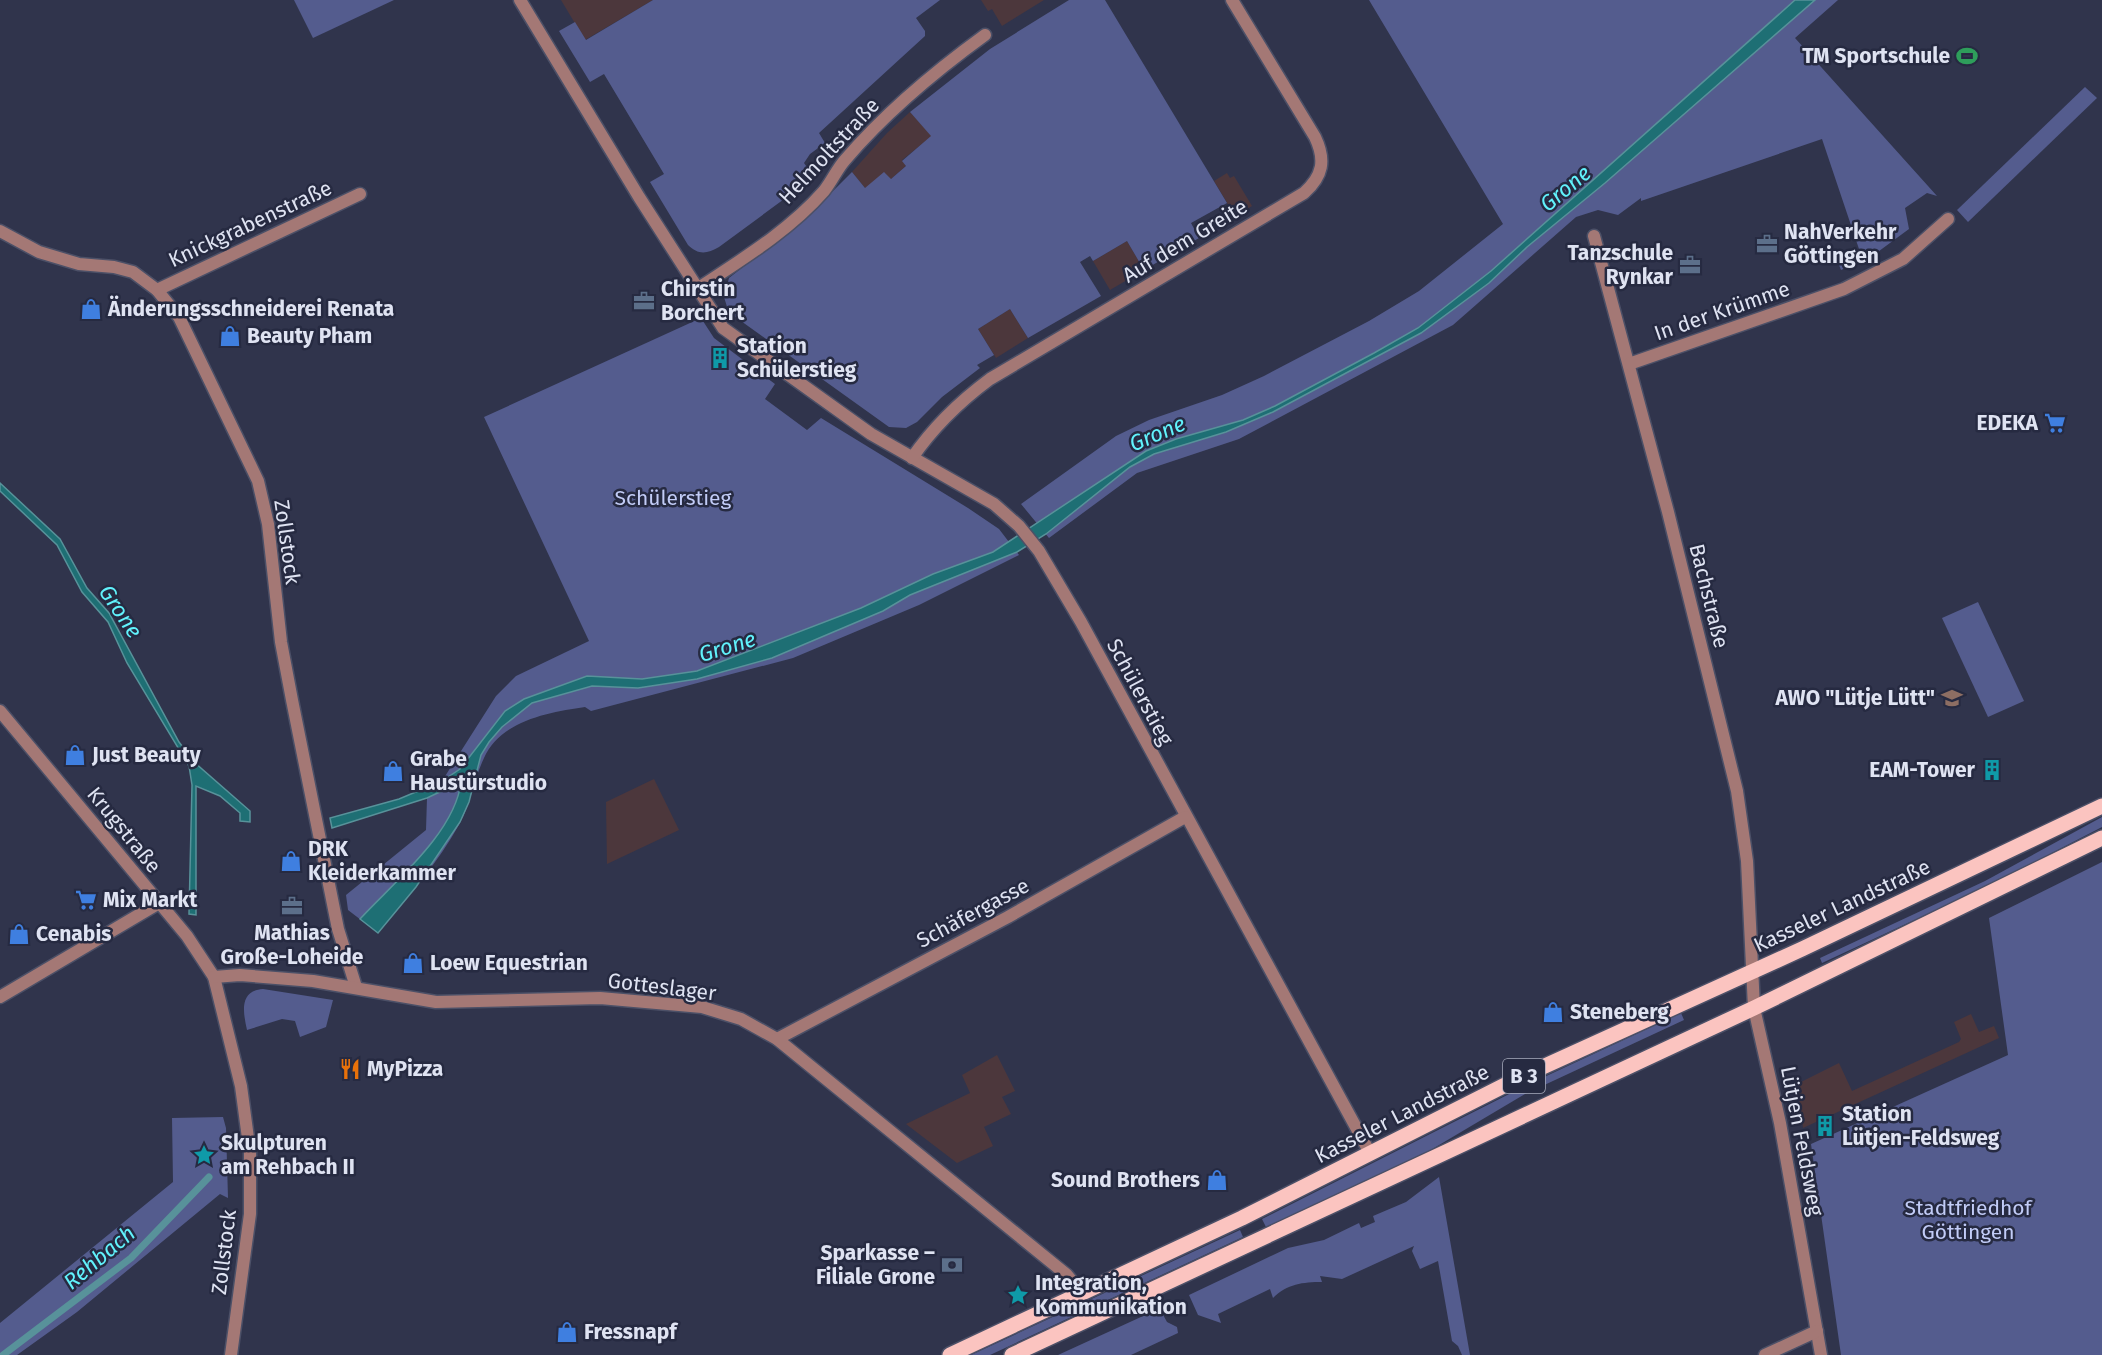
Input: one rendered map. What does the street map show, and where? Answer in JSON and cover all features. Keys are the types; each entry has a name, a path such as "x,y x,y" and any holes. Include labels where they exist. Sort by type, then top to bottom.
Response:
{"main road":[{"name":"Kasseler Landstraße","path":"950,1355 1083,1293 1523,1076 2102,806"},
{"name":"B 3","path":"1012,1355 1754,1008 2102,838"}],"street":[{"name":"Schülerstieg","path":"520,0 723,328 872,434 994,504 1019,526 1035,545 1081,622 1185,817 1370,1153"},
{"name":"Auf dem Greite","path":"912,458 929,432 957,404 990,379 1294,199 1317,178 1322,158 1315,137 1232,0"},
{"name":"Helmoltstraße","path":"697,289 773,236 798,215 825,190 844,161 909,94 931,73 985,35"},
{"name":"Knickgrabenstraße","path":"157,290 360,194"},
{"name":"In der Krümme","path":"1629,364 1844,289 1875,275 1903,259 1948,219"},
{"name":"Zollstock","path":"0,231 49,255 79,264 114,267 133,272 157,290 178,317 258,481 268,524 280,630 292,700 338,929 356,987"},
{"name":"Bachstraße","path":"1594,236 1629,364 1737,791 1747,861 1752,971"},
{"name":"Krugstraße","path":"0,711 187,936 214,977"},
{"name":"Schäfergasse","path":"777,1039 1008,917 1185,817"},
{"path":"0,997 159,903"},
{"name":"Lütjen Feldsweg","path":"1752,971 1754,1008 1780,1123 1821,1355"},
{"name":"Gotteslager","path":"214,977 240,975 356,987 393,997 436,1002 600,998 702,1006 741,1019 777,1039 1067,1275 1083,1293"},
{"name":"Zollstock","path":"214,977 241,1086 250,1153 250,1214 231,1355"},
{"path":"1765,1355 1817,1331"}],"shaded area":[{"path":"561,0 653,0 585,40"},
{"path":"981,0 1044,0 1002,26 992,9 988,11"},
{"path":"1795,0 1815,0 1605,183 1527,247 1489,283 1421,333 1273,412 1226,432 1154,454 1130,467 1046,534 1017,552 910,595 883,611 772,658 697,679 638,688 592,686 532,703 502,727 489,742 481,755 469,802 460,822 416,887 378,933 360,919 421,856 435,838 456,801 461,782 427,798 332,828 330,818 399,799 442,781 460,769 505,711 524,699 587,676 642,679 697,671 861,608 933,574 993,552 1146,451 1176,439 1243,420 1275,406 1374,353 1418,328 1491,271"},
{"path":"910,112 932,136 902,160 906,166 891,179 865,188 852,172 887,133"},
{"path":"1227,173 1230,178 1234,176 1252,206 1235,216 1214,181"},
{"path":"1127,241 1144,270 1110,290 1093,261"},
{"path":"1010,309 1028,338 996,358 978,329"},
{"path":"0,483 60,539 87,588 109,613 179,742 194,762 250,811 250,822 240,821 240,813 220,796 196,786 196,915 189,914 192,785 189,766 127,663 108,622 82,592 57,545 0,491"},
{"path":"654,779 679,830 607,864 606,802"},
{"path":"1971,1014 1979,1032 1994,1026 1999,1038 1803,1128 1797,1084 1839,1063 1852,1091 1959,1042 1961,1039 1954,1022"},
{"path":"997,1055 1015,1091 1002,1097 1011,1114 984,1127 993,1146 957,1163 906,1124 970,1093 962,1075"}],"green space":[{"path":"294,0 394,0 313,38"},
{"path":"653,0 940,0 916,18 925,31 925,36 819,133 825,143 810,154 804,163 811,173 791,194 719,247 703,252 695,251 688,245 650,182 664,174 604,74 590,82 559,31 575,22 586,40"},
{"path":"1069,0 1105,0 1227,203 1191,223 1199,238 1144,270 1127,241 1093,261 1090,256 1080,262 1101,296 1028,338 1010,309 978,329 994,355 977,365 980,368 942,397 917,422 906,428 889,427 734,316 728,310 724,297 729,278 809,215 852,172 865,188 884,172 891,179 906,166 902,161 931,136 910,112 990,49"},
{"path":"1369,0 1838,0 1795,38 1937,196 1927,193 1905,208 1909,229 1871,257 1841,270 1837,260 1860,252 1822,139 1641,201 1641,198 1618,215 1598,210 1576,217 1453,325 1239,439 1137,473 1049,538 1021,504 1116,436 1149,420 1222,395 1264,376 1369,321 1419,291 1503,224"},
{"path":"2085,87 2097,98 1968,222 1957,210"},
{"name":"Schülerstieg","path":"701,318 714,338 775,384 765,399 807,430 821,418 968,508 999,529 1019,555 919,605 793,658 591,711 585,707 556,712 527,720 513,727 491,745 484,758 464,815 442,852 378,933 348,910 346,895 426,830 427,798 424,790 442,781 496,696 516,676 589,641 484,417"},
{"path":"1978,602 2024,701 1988,717 1942,618"},
{"path":"2102,817 2102,827 1994,883 1822,963 1820,958 1985,881"},
{"name":"Stadtfriedhof Göttingen","path":"2102,862 2102,1355 1841,1355 1811,1144 2008,1055 1989,918"},
{"path":"263,989 333,1000 326,1027 300,1037 295,1021 282,1019 247,1030 244,1003 250,994"},
{"path":"1681,1013 1684,1020 1525,1094 1429,1151 1266,1227 1262,1219 1525,1086"},
{"path":"223,1117 226,1128 228,1198 220,1194 77,1312 17,1355 0,1355 0,1323 173,1182 172,1118"},
{"path":"1439,1177 1470,1355 1462,1355 1458,1346 1452,1341 1438,1261 1420,1269 1412,1251 1414,1246 1342,1279 1320,1276 1322,1282 1296,1285 1278,1293 1273,1298 1270,1289 1218,1314 1221,1323 1198,1315 1189,1295 1288,1248 1324,1240 1359,1223 1361,1228 1375,1222 1373,1216 1406,1202"},
{"path":"1240,1230 1243,1237 990,1355 971,1355"},
{"path":"1154,1311 1161,1311 1167,1322 1177,1327 1178,1333 1131,1355 1058,1355"}],"waterway":[{"name":"Rehbach","path":"3,1355 131,1258 209,1177"}],"place":[{"name":"TM Sportschule","path":"1967,56"},
{"name":"NahVerkehr Göttingen","path":"1767,244"},
{"name":"Tanzschule Rynkar","path":"1690,265"},
{"name":"Chirstin Borchert","path":"644,301"},
{"name":"Änderungsschneiderei Renata","path":"91,309"},
{"name":"Beauty Pham","path":"230,336"},
{"name":"Station Schülerstieg","path":"720,358"},
{"name":"EDEKA","path":"2055,423"},
{"name":"AWO \"Lütje Lütt\"","path":"1952,698"},
{"name":"Just Beauty","path":"75,755"},
{"name":"EAM-Tower","path":"1992,770"},
{"name":"Grabe Haustürstudio","path":"393,771"},
{"name":"DRK Kleiderkammer","path":"291,861"},
{"name":"Mix Markt","path":"86,900"},
{"name":"Mathias Große-Loheide","path":"292,906"},
{"name":"Cenabis","path":"19,934"},
{"name":"Loew Equestrian","path":"413,963"},
{"name":"Steneberg","path":"1553,1012"},
{"name":"MyPizza","path":"350,1069"},
{"name":"Station Lütjen-Feldsweg","path":"1825,1126"},
{"name":"Skulpturen am Rehbach II","path":"204,1155"},
{"name":"Sound Brothers","path":"1217,1180"},
{"name":"Sparkasse – Filiale Grone","path":"952,1265"},
{"name":"Integration, Kommunikation","path":"1018,1295"},
{"name":"Fressnapf","path":"567,1332"}],"water label":[{"name":"Grone","path":"1565,188"},
{"name":"Grone","path":"1157,433"},
{"name":"Grone","path":"121,611"},
{"name":"Grone","path":"727,646"}]}
